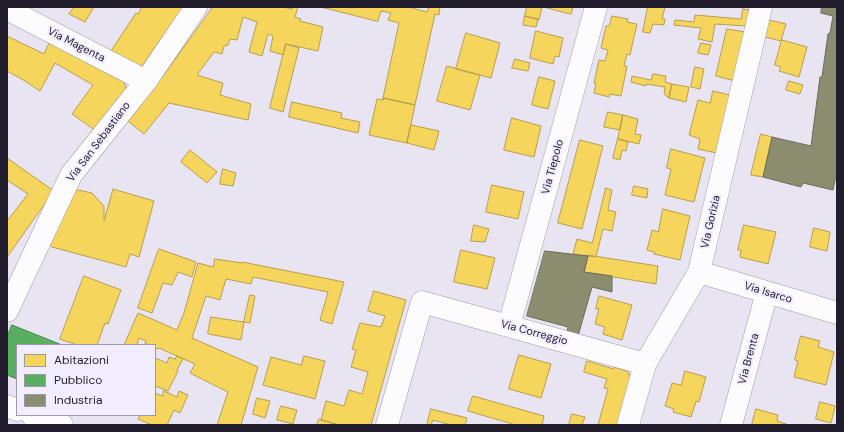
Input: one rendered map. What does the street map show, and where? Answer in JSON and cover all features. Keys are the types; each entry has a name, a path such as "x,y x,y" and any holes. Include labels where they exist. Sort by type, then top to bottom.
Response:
{"street":[{"name":"Via San Sebastiano","path":"8,310 71,176 146,81 196,7"},
{"name":"Via Tiepolo","path":"509,326 596,7"},
{"name":"Via Gorizia","path":"628,425 645,364 699,272 761,7"},
{"name":"Via Magenta","path":"7,9 146,81"},
{"name":"Via Isarco","path":"699,272 837,313"},
{"name":"Via Brenta","path":"731,425 767,292"},
{"name":"Via Correggio","path":"386,425 422,302 645,364"},
{"path":"35,416 62,425"}],"building: Abitazioni":[{"path":"74,7 94,7 85,22 69,14"},
{"path":"142,7 183,7 142,66 135,68 109,54 136,13 138,14"},
{"path":"213,7 283,7 292,9 293,7 298,7 295,17 301,19 300,21 323,27 318,51 286,44 283,55 270,51 273,36 268,34 262,56 249,52 257,22 243,17 237,40 230,39 228,45 224,46 222,54 214,52 197,75 223,83 220,95 251,104 248,120 169,103 144,134 128,121"},
{"path":"321,7 408,7 427,12 429,7 440,7 439,15 435,14 415,105 383,98 399,23 388,20 391,13 381,11 378,21"},
{"path":"527,7 542,7 539,20 525,16"},
{"path":"544,7 573,7 571,14"},
{"path":"648,7 665,7 662,19 665,19 664,25 653,24 650,33 643,32"},
{"path":"743,9 750,10 746,26 715,24 712,42 698,39 701,28 674,25 675,20 694,22 695,15 741,19"},
{"path":"525,16 538,19 536,27 523,25"},
{"path":"612,16 628,19 627,22 637,24 630,55 627,54 624,66 627,66 621,96 610,94 609,97 594,93 596,83 594,83 599,60 605,61 608,50 601,48 606,26 609,26"},
{"path":"769,20 786,24 781,41 765,37"},
{"path":"727,29 745,32 735,81 716,76"},
{"path":"536,31 563,38 559,57 555,56 553,64 530,58"},
{"path":"466,33 500,43 491,78 456,69"},
{"path":"7,36 44,54 49,43 124,82 126,89 96,131 72,114 93,85 55,63 40,91 7,71"},
{"path":"782,40 807,47 799,77 779,71 781,67 775,65"},
{"path":"701,43 711,45 708,55 698,53"},
{"path":"286,44 299,48 283,112 270,108"},
{"path":"515,59 530,63 528,71 512,68"},
{"path":"447,66 480,75 470,110 437,101"},
{"path":"695,67 704,69 700,89 691,87"},
{"path":"653,74 666,76 665,82 672,84 669,98 664,94 665,87 646,84 646,86 631,82 632,76 651,80"},
{"path":"539,77 555,81 548,109 532,105"},
{"path":"789,81 803,85 800,94 786,90"},
{"path":"672,84 689,87 686,102 669,98"},
{"path":"713,91 730,95 717,153 698,149 700,139 689,135 698,100 710,103"},
{"path":"383,98 415,105 407,143 369,135 377,99 383,100"},
{"path":"292,102 342,113 341,118 360,122 358,133 289,117"},
{"path":"608,112 623,115 620,130 604,127"},
{"path":"623,115 638,119 635,134 641,135 639,144 618,139"},
{"path":"512,118 541,126 534,157 504,150"},
{"path":"411,125 439,131 434,150 407,143"},
{"path":"761,134 772,137 763,177 751,175"},
{"path":"618,139 628,142 626,151 622,150 620,160 613,158"},
{"path":"580,140 603,146 582,229 558,223"},
{"path":"671,149 705,158 694,202 665,195 671,169 667,168"},
{"path":"190,150 217,172 207,183 181,162"},
{"path":"7,158 54,191 7,257 7,221 28,194 7,180"},
{"path":"223,169 236,173 233,186 220,184"},
{"path":"492,185 524,192 518,219 486,212"},
{"path":"634,186 648,189 647,198 632,195"},
{"path":"606,188 612,190 608,210 616,212 612,231 603,229 596,257 573,254 577,239 592,243"},
{"path":"73,189 92,193 104,206 104,221 113,189 154,201 139,257 130,254 126,267 52,247 48,243"},
{"path":"663,209 690,216 680,260 654,254 654,252 647,250 652,230 658,232"},
{"path":"474,225 489,229 485,242 471,241"},
{"path":"744,225 776,232 768,264 740,257 741,250 738,250"},
{"path":"814,228 830,232 827,251 810,247"},
{"path":"159,249 196,262 192,277 178,272 172,285 163,283 152,313 138,308"},
{"path":"461,250 495,258 487,289 454,282"},
{"path":"587,255 658,266 656,284 584,272"},
{"path":"215,259 242,262 344,282 332,324 320,320 328,292 253,277 251,284 226,279 220,300 206,296 192,338 258,367 241,425 217,425 228,392 190,373 195,364 159,348 156,348 156,344 145,344 146,341 139,338 137,344 124,344 138,313 177,330 184,313 198,263 213,267"},
{"path":"84,276 121,290 108,324 105,323 97,344 74,344 60,339"},
{"path":"374,291 406,300 371,425 340,425 321,420 326,401 344,406 349,390 362,394 368,372 351,367 356,350 352,349 360,323 381,327 385,316 368,311"},
{"path":"250,295 255,296 250,323 244,322"},
{"path":"599,296 632,305 622,340 603,334 605,327 595,324 599,308 596,309"},
{"path":"211,317 244,322 241,340 208,334"},
{"path":"801,336 820,341 818,347 834,352 826,385 794,377 798,361 795,360"},
{"path":"519,355 551,364 541,398 509,389"},
{"path":"177,356 183,359 168,391 156,386 156,358 167,363 169,357 175,359"},
{"path":"304,356 325,361 315,399 263,385 271,357 301,365"},
{"path":"587,361 614,369 614,367 627,371 631,377 617,425 598,425 608,389 604,388 607,379 584,372"},
{"path":"685,371 706,377 699,402 696,401 691,417 673,412 674,409 665,406 672,383 681,385"},
{"path":"164,391 177,397 179,391 188,395 180,413 174,410 167,425 152,425 138,419 140,416 156,416 156,393 162,396"},
{"path":"473,396 544,416 542,425 516,425 468,411"},
{"path":"257,398 270,401 265,418 253,414"},
{"path":"820,402 835,406 831,423 816,419"},
{"path":"281,406 297,410 293,424 277,420"},
{"path":"431,409 467,418 465,425 451,425 433,420 431,425 427,425"},
{"path":"756,409 778,415 777,421 789,425 752,425"},
{"path":"572,414 585,417 582,425 569,425"},
{"path":"319,419 338,425 317,425"}],"building: Pubblico":[{"path":"12,325 60,344 16,344 16,379 7,375 7,337"}],"building: Industria":[{"path":"822,7 837,7 837,180 835,180 833,190 803,183 801,187 763,177 772,137 811,146 820,77 822,77 828,34 830,33 833,16 821,13"},
{"path":"545,251 588,256 584,272 612,276 612,292 592,287 578,336 567,332 568,327 527,316"}]}
